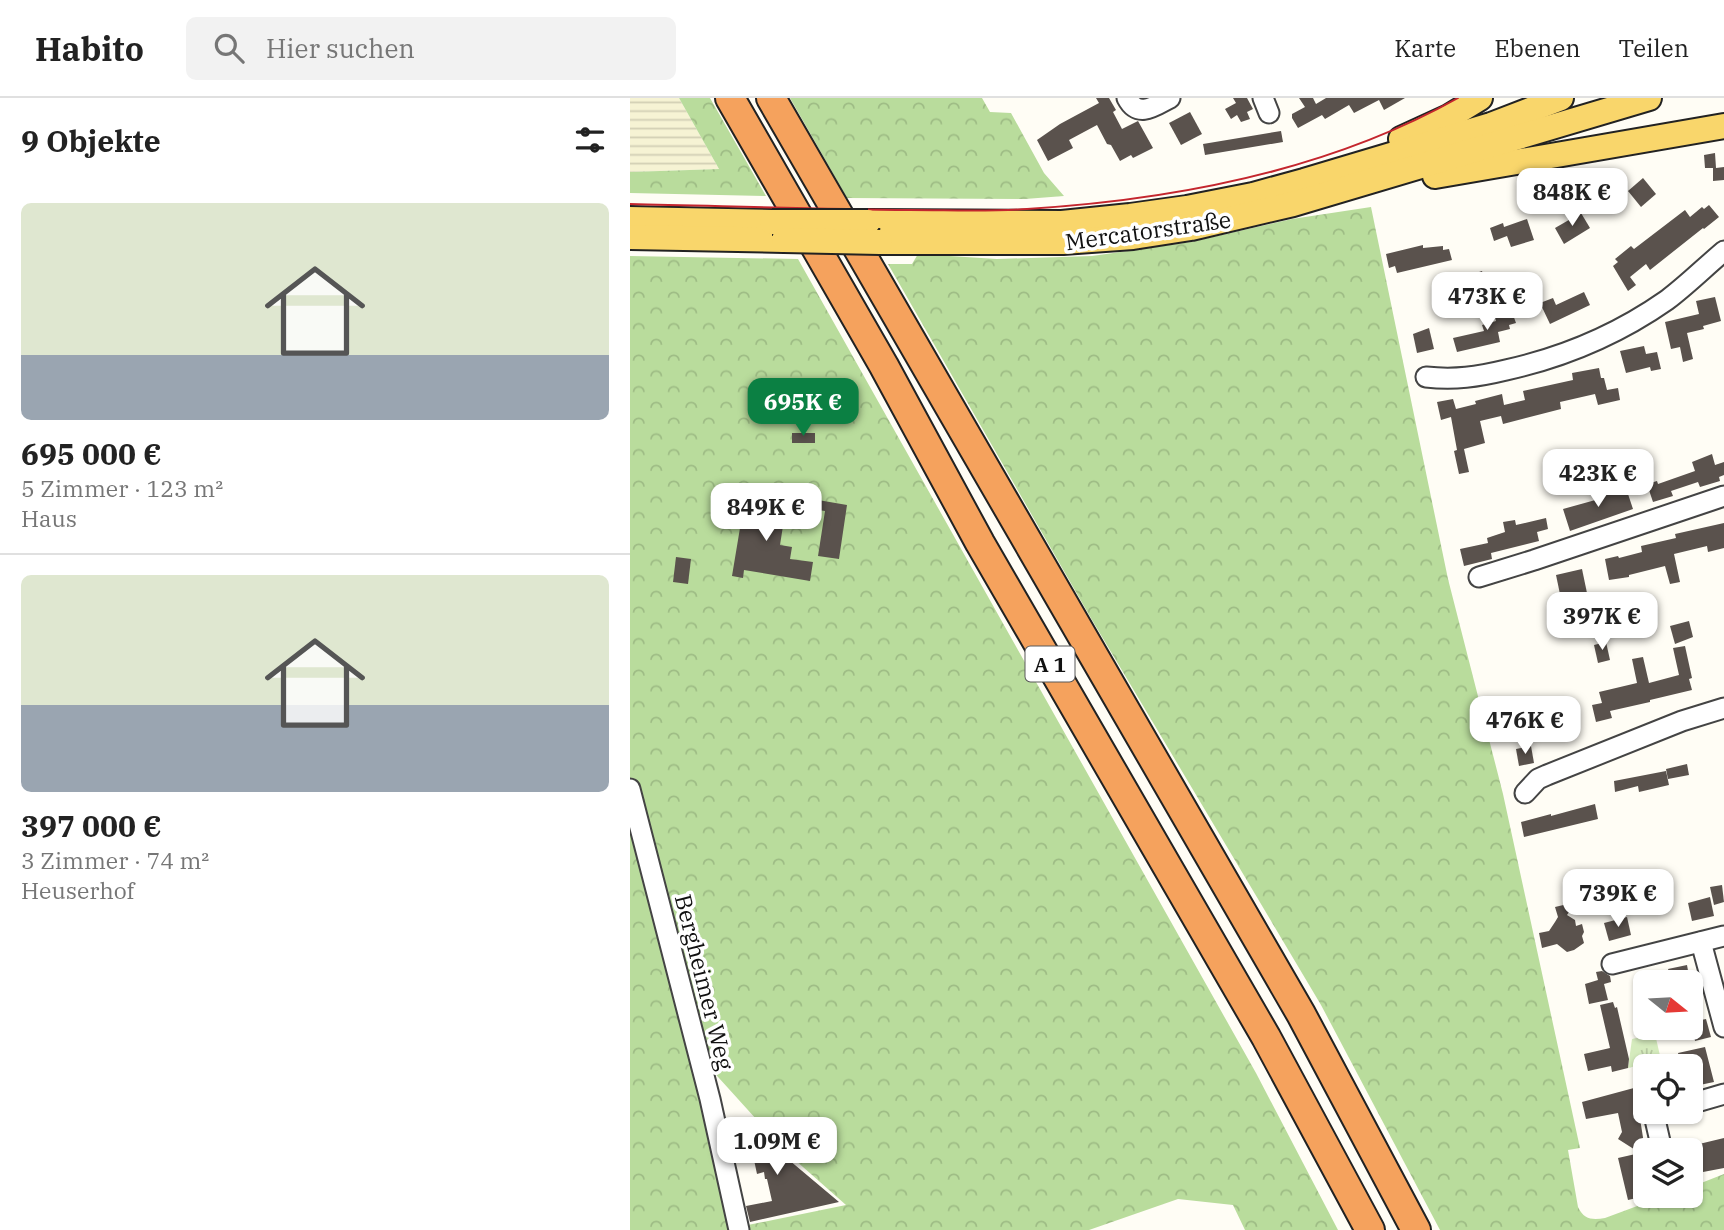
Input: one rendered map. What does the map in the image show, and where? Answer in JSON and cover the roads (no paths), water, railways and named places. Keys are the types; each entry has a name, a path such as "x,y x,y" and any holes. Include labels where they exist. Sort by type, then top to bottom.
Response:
{"highway":[{"name":"A 1","path":"730,98 884,366 980,543 1266,1037 1370,1230"},
{"name":"A 1","path":"771,98 1301,1014 1416,1230"}],"main road":[{"path":"1211,202 1381,147 1438,122 1480,98"},
{"name":"Mercatorstraße","path":"874,232 1062,223 1187,208 1253,195 1409,150 1491,125 1561,98"},
{"name":"Mercatorstraße","path":"630,237 778,231 874,232 1063,242 1133,237 1224,221 1293,204 1649,98"},
{"path":"1332,193 1724,126"},
{"name":"Mercatorstraße","path":"630,219 778,231"}],"street":[{"path":"1127,98 1140,110 1150,109 1170,98"},
{"path":"1426,377 1450,380 1480,376 1539,362 1577,349 1614,332 1668,299 1724,251"},
{"path":"1479,577 1724,496"},
{"path":"1525,793 1538,779 1547,775 1682,721 1724,708"},
{"name":"Bergheimer Weg","path":"630,789 710,1099 739,1230"},
{"path":"1612,964 1724,936"},
{"path":"1701,942 1724,1027"},
{"path":"1703,1100 1724,1094"}],"tram line":[{"path":"630,204 983,211 1082,205 1138,198 1249,178 1303,163 1356,145 1458,98"}]}
